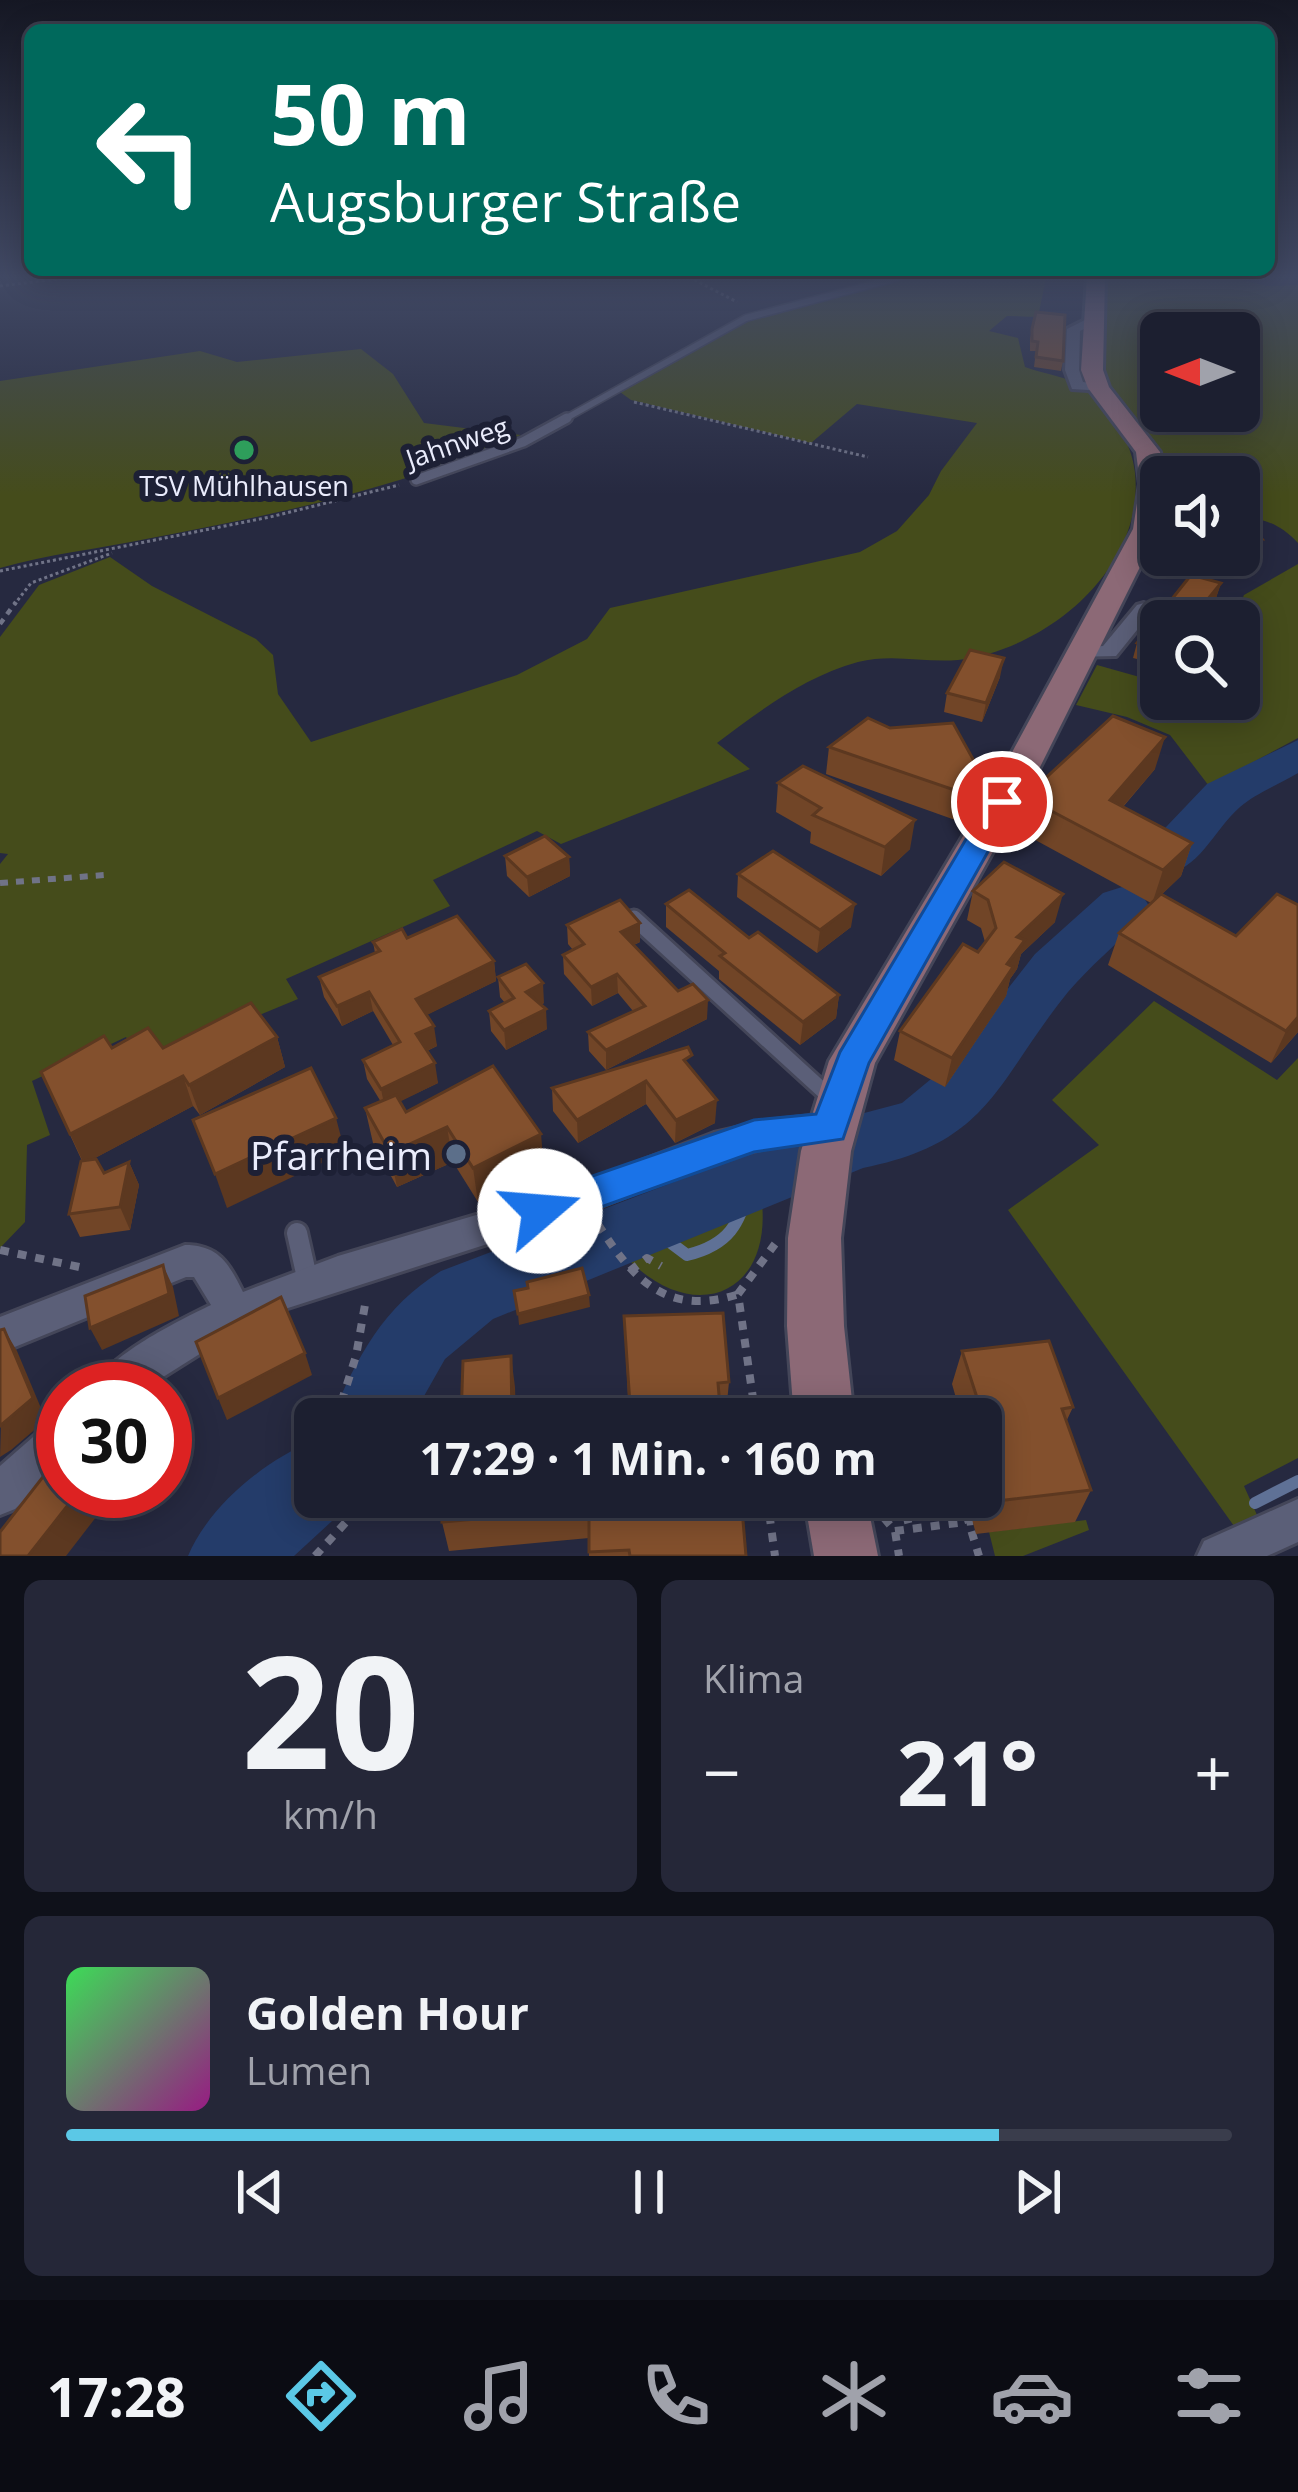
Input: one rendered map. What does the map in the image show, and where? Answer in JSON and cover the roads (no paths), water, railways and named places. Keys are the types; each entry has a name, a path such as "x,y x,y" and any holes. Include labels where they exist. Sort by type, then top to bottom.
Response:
{"main road":[{"path":"822,1398 812,1304 825,1154 852,1061 1021,769 1078,653 1139,545 1153,484 1148,452 1099,388 1092,370 1093,350"},
{"path":"840,1518 846,1556"}],"street":[{"path":"1078,653 1109,652 1140,614"},
{"path":"148,1362 233,1311 308,1283 584,1198 754,1136 825,1154"},
{"path":"0,1335 185,1262 200,1261 213,1270 233,1311"},
{"path":"0,1494 36,1461"},
{"path":"1220,1556 1298,1520"}],"lane":[{"name":"Jahnweg","path":"416,480 523,442 684,350"},
{"path":"456,456 468,464"},
{"path":"634,918 825,1154"},
{"path":"297,1233 308,1283"}],"waterway":[{"path":"1165,859 1224,795 1298,754"},
{"path":"380,1398 418,1334 467,1295 857,1141 925,1122 970,1083 1047,978 1122,906"},
{"path":"647,1225 687,1255 701,1251 730,1231 750,1184"},
{"path":"1255,1503 1298,1481"},
{"path":"231,1556 294,1500"}],"place":[{"name":"TSV Mühlhausen","path":"244,450"},
{"name":"Pfarrheim","path":"456,1154"}]}
